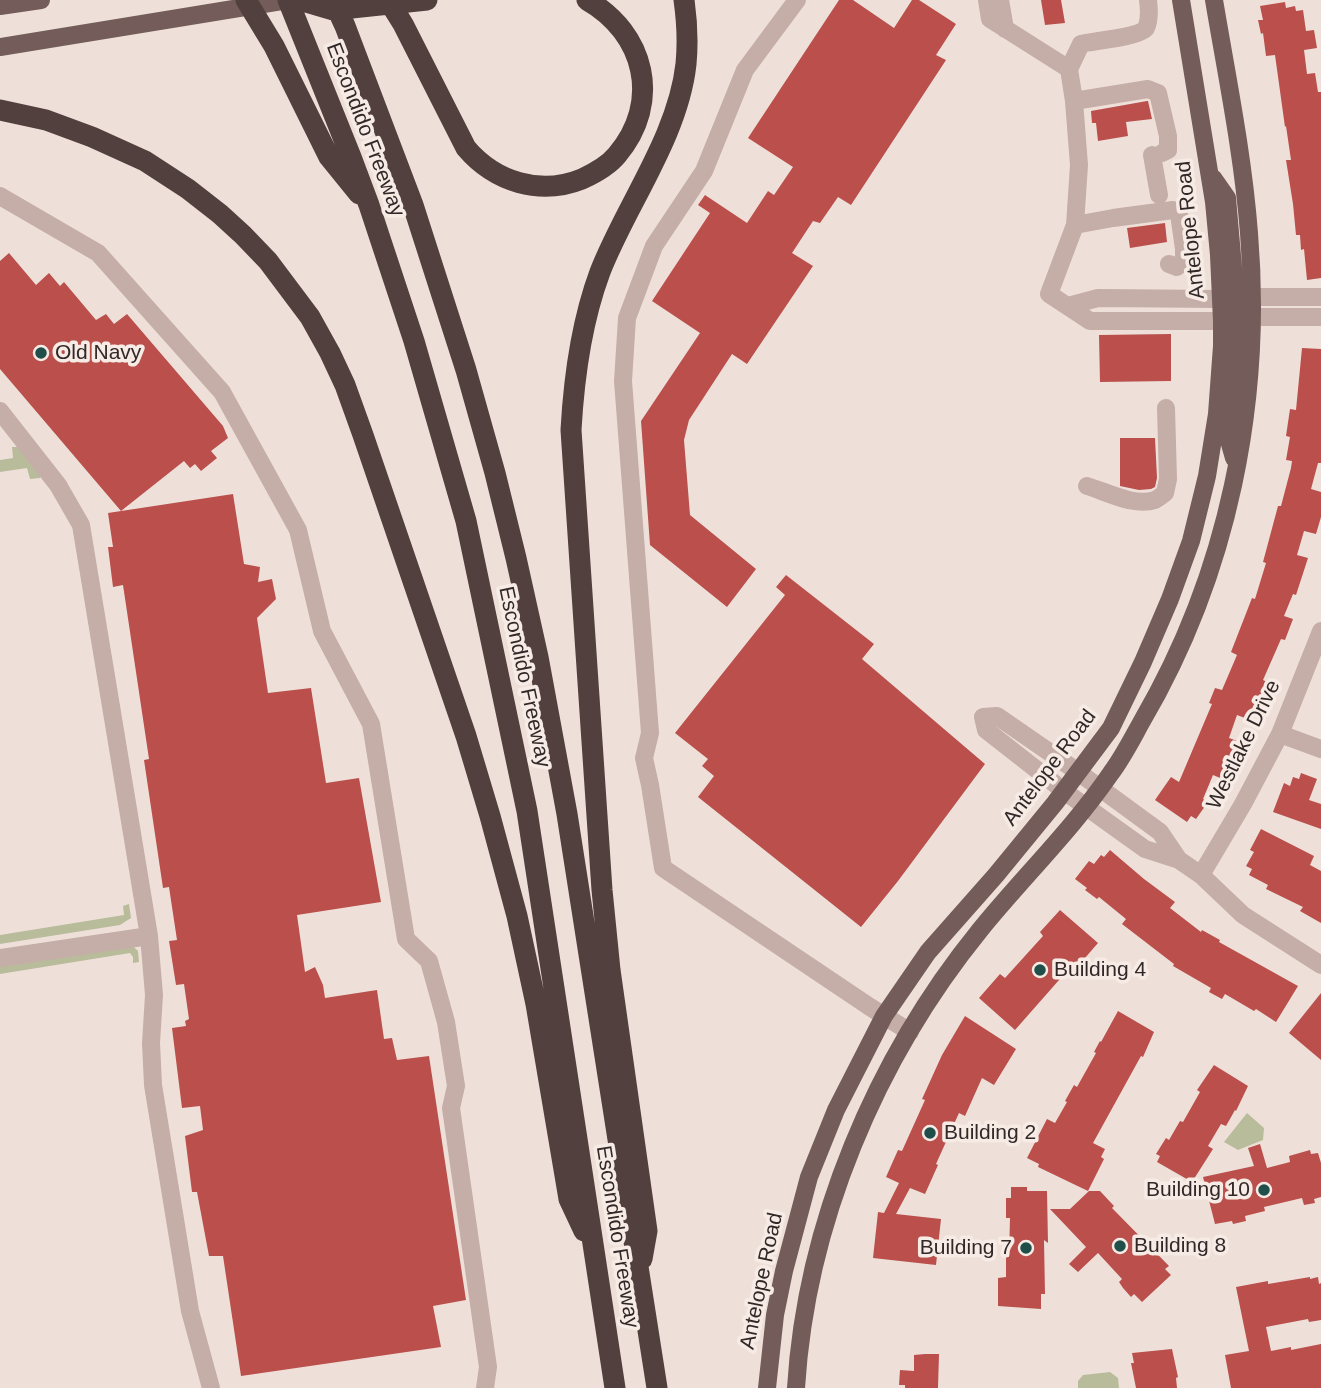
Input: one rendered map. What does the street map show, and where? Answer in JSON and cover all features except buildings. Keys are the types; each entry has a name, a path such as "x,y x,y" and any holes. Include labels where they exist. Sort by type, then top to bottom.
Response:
{"highway":[{"path":"246,0 274,46 329,157 369,205"},
{"name":"Escondido Freeway","path":"288,0 369,205 414,341 467,521 527,811 615,1388"},
{"path":"299,0 333,10 427,0"},
{"name":"Escondido Freeway","path":"333,0 413,205 466,370 516,558 568,814 657,1388"},
{"path":"388,0 466,148 481,163 503,177 522,184 543,187 577,181 593,174 617,156 636,124 641,105 641,72 634,48 613,18 587,0"},
{"path":"639,1275 648,1231 610,970 603,903 571,430 578,357 592,298 617,234 666,134 681,86 686,65 687,39 684,0"},
{"path":"0,110 46,120 92,137 145,161 188,189 243,234 268,261 310,317 330,353 363,435 466,736 490,816 517,916 536,1004 569,1199 595,1254"}],"main road":[{"path":"0,6 41,0"},
{"path":"0,47 288,0"},
{"name":"Antelope Road","path":"766,1388 775,1315 784,1271 809,1177 836,1110 884,1016 928,952 996,875 1111,728 1170,599 1191,541 1207,476 1217,414 1222,321 1219,255 1209,172 1181,0"},
{"path":"796,1388 805,1309 831,1209 848,1156 897,1054 949,972 980,930 1065,835 1112,772 1160,690 1189,629 1226,522 1247,406 1252,297 1243,177 1214,0"},
{"path":"1209,172 1227,198 1236,290 1252,317"},
{"path":"1221,299 1232,311 1236,330 1230,444 1237,468"}],"street":[{"path":"797,0 745,70 704,171 654,246 627,318 622,381 650,733 644,758 663,867 910,1032"},
{"path":"987,0 990,19 1069,69"},
{"path":"1000,0 1005,29"},
{"path":"1148,0 1149,18 1146,28 1132,35 1080,44 1069,69 1080,166 1075,225 1049,294 1090,321 1222,321"},
{"path":"1074,101 1148,89 1158,93 1168,136 1168,150 1157,154 1159,195"},
{"path":"0,196 98,253 214,382 298,530 322,631 371,724 406,939 429,961 446,1021 456,1086 451,1108 488,1367 485,1388"},
{"path":"1075,225 1173,210 1179,214 1184,260 1177,267 1169,264"},
{"path":"1252,297 1321,297"},
{"path":"1068,306 1098,298 1221,299"},
{"path":"1252,317 1321,317"},
{"path":"1087,486 1141,501 1156,500 1165,493 1168,479 1166,408"},
{"path":"0,411 58,485 81,525 149,936 154,995 151,1043 153,1085 190,1311 211,1388"},
{"name":"Westlake Drive","path":"1201,875 1280,734 1321,631"},
{"path":"1179,860 1160,832 1079,772 997,716 983,717 986,730 1064,791 1145,849 1179,860 1201,875 1243,915 1321,965"},
{"path":"1280,734 1321,750"},
{"path":"0,958 149,936"}],"green space":[{"path":"12,447 19,447 42,475 40,478 30,479 27,468 0,472 0,460 13,458"},
{"path":"129,904 131,918 120,925 0,944 0,935 124,915 123,906"},
{"path":"132,945 138,951 139,962 133,963 130,953 0,974 0,965"},
{"path":"1247,1113 1264,1128 1263,1140 1238,1150 1224,1142"},
{"path":"1110,1372 1118,1378 1119,1388 1078,1388 1078,1381 1083,1375"}],"place":[{"name":"Old Navy","path":"41,353"},
{"name":"Building 4","path":"1040,970"},
{"name":"Building 2","path":"930,1133"},
{"name":"Building 10","path":"1264,1190"},
{"name":"Building 8","path":"1120,1246"},
{"name":"Building 7","path":"1026,1248"}]}
